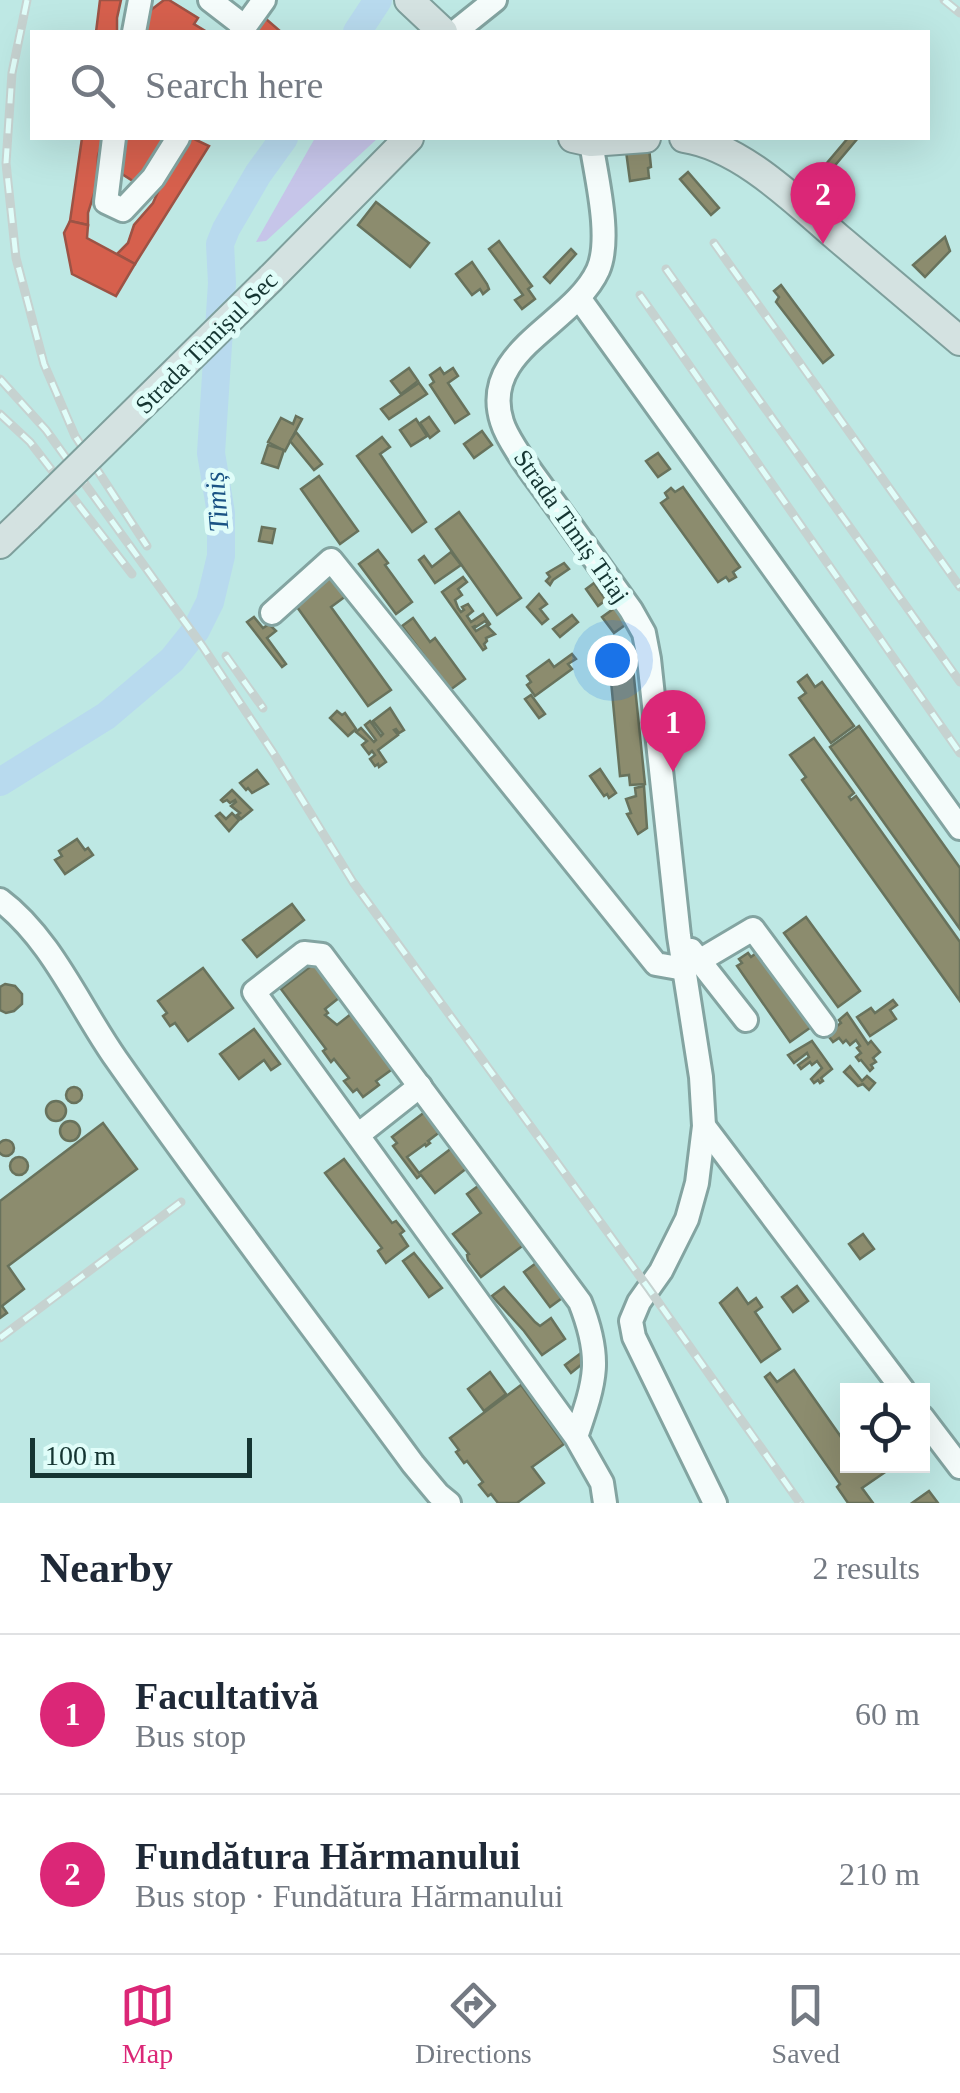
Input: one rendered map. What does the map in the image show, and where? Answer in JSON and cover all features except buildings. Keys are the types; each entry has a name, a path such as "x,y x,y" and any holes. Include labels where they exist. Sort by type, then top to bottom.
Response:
{"main road":[{"name":"Strada Timișul Sec","path":"0,544 407,140"},
{"path":"696,140 728,152 775,186 960,341"}],"lane":[{"path":"134,30 140,0"},
{"path":"210,0 243,30 264,0"},
{"path":"458,30 496,0"},
{"path":"114,140 106,202 123,210 153,178 177,140"},
{"name":"Strada Timiș Triaj","path":"582,140 602,227 602,258 579,298 509,364 499,382 498,403 502,425 533,474 631,610 644,633 649,658 679,936 692,965 704,1126 697,1184 687,1219 631,1321 634,1337 707,1500"},
{"path":"579,298 960,828"},
{"path":"272,612 330,560 656,964 692,965 753,929 824,1024"},
{"path":"0,900 17,913 54,960 114,1057 414,1464 450,1503"},
{"path":"576,1437 593,1385 596,1356 580,1302 322,955 304,953 254,992 576,1437 602,1483 605,1503"},
{"path":"692,965 746,1020"},
{"path":"358,1135 420,1086"},
{"path":"704,1126 898,1383"},
{"path":"930,1428 960,1467"}],"shaded area":[{"path":"314,140 376,140 266,241 256,242"}],"waterway":[{"name":"Timiș","path":"358,30 378,0"},
{"name":"Timiș","path":"0,782 106,716 172,660 196,630 210,602 221,556 221,513 211,453 222,283 220,244 258,174 283,140"}],"railway":[{"path":"27,0 12,73 6,163 16,258 44,364 75,436 147,546"},
{"path":"944,0 960,13"},
{"path":"714,243 960,587"},
{"path":"666,269 960,682"},
{"path":"640,295 960,753"},
{"path":"0,379 46,430 203,647 353,882 800,1503"},
{"path":"0,414 30,442 132,574"},
{"path":"226,656 263,708"},
{"path":"0,1338 181,1202"}],"place":[{"name":"Fundătura Hărmanului","path":"823,244"},
{"name":"Facultativă","path":"673,772"}]}
